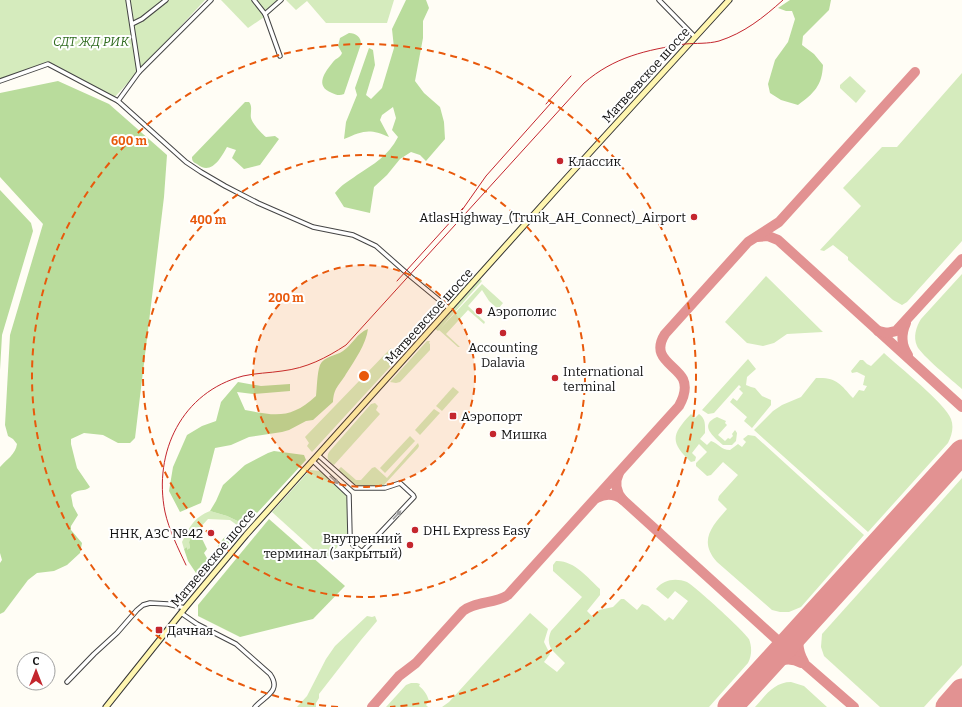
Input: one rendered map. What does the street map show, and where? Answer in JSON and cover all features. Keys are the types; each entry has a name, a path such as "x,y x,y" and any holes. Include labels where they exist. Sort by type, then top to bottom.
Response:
{"main road":[{"name":"Матвеевское шоссе","path":"106,707 185,608 246,535 729,0"}],"street":[{"path":"128,0 140,72"},
{"path":"132,24 142,19 166,0"},
{"path":"118,101 140,72 211,0"},
{"path":"254,0 265,14 280,56"},
{"path":"265,14 281,0"},
{"path":"659,0 695,37"},
{"path":"0,81 48,64 118,101 186,162 201,172 258,203 307,224 324,230 353,235 376,246 450,309"},
{"path":"313,461 349,495 350,536 353,544 362,552 414,497 400,483 385,488 355,488 318,455"},
{"path":"67,682 143,605 150,603 168,604 185,608"},
{"path":"181,613 197,624 236,644 270,674 275,683 275,688 255,707"}],"green space":[{"name":"СДТ ЖД РИК","path":"0,0 205,0 111,101 48,65 0,82"},
{"path":"221,0 284,0 270,13 248,28"},
{"path":"286,0 394,0 387,23 326,23 307,1 296,10"},
{"path":"406,0 426,0 429,8 423,21 423,38 415,81 424,93 440,107 444,122 445,139 426,161 420,155 411,152 400,159 387,175 374,187 370,213 344,207 335,193 345,183 380,159 390,149 398,137 392,130 396,118 393,107 382,115 380,120 389,137 376,132 361,132 344,139 346,122 357,95 355,88 369,48 373,50 375,65 366,95 371,99 382,88 394,48 392,29"},
{"path":"790,0 831,0 829,10 803,36 802,45 814,54 823,65 819,84 809,97 798,105 781,100 770,93 768,84 775,60 788,42 795,19 792,11 786,11 778,8"},
{"path":"349,33 358,36 361,44 344,94 336,95 323,87 322,83 324,74 342,53 338,46 340,38"},
{"path":"962,73 962,241 907,302 902,305 893,300 848,260 848,257 833,245 824,251 820,250 861,206 843,188 882,147 897,147"},
{"path":"850,76 866,91 856,103 840,88 840,85"},
{"path":"58,81 109,104 167,155 164,197 135,438 130,443 118,443 103,435 84,433 71,439 77,468 90,487 71,495 73,506 78,515 71,526 71,530 82,543 80,553 67,565 54,571 37,573 28,580 4,612 0,614 0,563 2,560 0,553 0,467 13,454 17,444 8,436 5,425 10,335 43,224 0,177 0,93"},
{"path":"245,102 249,102 250,104 251,118 259,131 266,137 275,136 279,139 260,165 244,169 232,158 236,150 227,147 219,160 211,167 202,167 194,162 192,157"},
{"path":"0,190 31,223 33,231 2,335 0,370"},
{"path":"962,274 962,389 920,350 917,346 915,336 916,329 921,319"},
{"path":"766,276 823,332 787,334 774,343 763,346 747,343 725,322"},
{"path":"480,279 482,281 440,329 482,284 503,303 498,309 489,301 482,290 468,306 485,322 484,324 468,310 446,334 460,347 458,347 439,330 438,331 434,328"},
{"path":"368,329 360,352 336,390 333,402 313,420 306,421 289,430 249,437 231,445 215,448 201,503 180,512 169,491 173,467 187,435 202,426 216,421 221,402 238,382 261,386 290,384 290,391 253,394 237,392 245,410 266,414 283,414 299,409 316,396 318,372 322,362 327,358 343,351 361,333"},
{"path":"427,341 430,341 430,350 400,382 390,382"},
{"path":"391,348 400,356 312,452 307,446 309,443 305,437"},
{"path":"884,353 921,385 940,404 951,419 952,428 948,443 868,532 754,430 773,411 782,405 801,397 816,378 829,379 838,382 853,398 859,390 864,391 867,386 863,385 865,376 857,372 852,373 851,371 860,360 863,360 871,366"},
{"path":"748,359 756,369 747,377 746,385 755,388 762,396 771,400 771,405 752,428 744,421 747,417 730,402 733,398 737,401 743,393 739,389 741,387 739,385 714,413 708,414 702,410"},
{"path":"453,387 459,392 442,411 436,406"},
{"path":"375,403 378,406 376,410 380,414 334,465 328,459 329,452 371,404"},
{"path":"434,409 440,413 420,435 415,430"},
{"path":"691,414 695,418 699,414 703,418 705,422 705,433 700,439 707,445 711,441 724,449 730,450 738,444 742,447 746,442 743,439 748,435 755,436 864,535 801,607 789,612 772,610 717,562 711,554 708,547 709,534 716,522 727,509 718,500 719,496 738,475 723,462 711,475 707,476 696,466 696,463 707,452 699,444 692,453 696,457 695,461 691,462 679,449 676,444 677,433 684,421"},
{"path":"717,417 726,421 725,423 727,425 718,435 725,441 733,436 732,434 735,430 737,433 736,441 732,445 723,445 712,435 708,427 711,420"},
{"path":"410,436 415,441 385,473 380,468"},
{"path":"418,443 418,448 383,486 360,487 353,484 337,471 341,467 356,480 361,480 372,468 375,467 387,478"},
{"path":"274,451 304,455 306,460 246,525 227,516 210,511 223,485 245,465"},
{"path":"310,470 320,471 346,495 347,500 349,535 325,560 272,512"},
{"path":"962,478 962,665 924,707 880,707 824,656 821,647 822,634"},
{"path":"210,511 227,516 246,525 244,528 241,528 230,520 208,519 198,530 199,535 193,535 189,542 190,548 187,551 187,547 184,549 182,542 187,532 200,516"},
{"path":"269,519 345,586 313,619 240,637 198,616 198,605"},
{"path":"231,533 237,533 238,536 221,556 216,552 218,546 224,538"},
{"path":"193,534 200,537 203,541 207,549 204,553 208,560 215,560 217,562 210,570 207,569 205,571 202,569 198,576 188,561 184,549 187,547 187,550 190,548 189,542"},
{"path":"556,561 569,563 580,570 600,589 600,595 587,611 593,617 599,610 613,607 621,599 624,599 637,610 642,604 648,606 665,621 669,617 673,620 688,601 675,591 668,599 656,589 666,581 670,580 687,582 720,610 749,639 751,651 748,663 709,707 442,707 449,702 530,613 548,629 544,642 550,654 544,662 557,672 565,663 554,653 550,646 549,637 551,631 582,597 553,571 553,565"},
{"path":"367,616 375,616 377,621 319,694 316,707 297,707 307,696 326,659 335,646"},
{"path":"791,682 804,686 827,707 755,707 770,690 780,684"},
{"path":"411,683 420,684 419,686 425,692 429,701 426,705 428,707 386,707 406,685"}],"taxiway":[{"path":"372,707 399,676 416,663 463,611 473,606 497,600 508,595 679,406 685,386 683,379 662,355 660,349 661,342 665,334 748,242 779,222 915,72"},
{"path":"757,237 768,236 778,240 962,407"},
{"path":"878,331 887,333 896,331 962,259"},
{"path":"906,323 902,339 908,355"},
{"path":"597,498 604,495 610,495 617,496 623,500 616,487 619,473"},
{"path":"623,500 785,647 854,707"},
{"path":"804,626 801,630 798,644 804,662"},
{"path":"769,664 785,660 793,660 801,663"}],"runway":[{"path":"730,707 962,452"},
{"path":"948,707 962,691"}],"railway":[{"path":"186,565 171,532 165,512 162,490 168,447 188,410 203,396 222,384 243,376 300,368 324,358 346,345 584,83 595,74 619,61 644,52 685,44 715,42 728,38 753,24 783,0"},
{"path":"546,104 571,76"},
{"path":"460,213 486,176 551,103"},
{"path":"397,281 463,208"}],"place":[{"name":"Классик","path":"560,161"},
{"name":"AtlasHighway_(Trunk_AH_Connect)_Airport","path":"694,217"},
{"name":"Аэрополис","path":"479,311"},
{"name":"Accounting Dalavia","path":"503,333"},
{"name":"International terminal","path":"555,378"},
{"name":"Аэропорт","path":"453,416"},
{"name":"Мишка","path":"493,434"},
{"name":"DHL Express Easy","path":"415,530"},
{"name":"ННК, АЗС №42","path":"211,533"},
{"name":"Внутренний терминал (закрытый)","path":"410,545"},
{"name":"Дачная","path":"159,630"}]}
